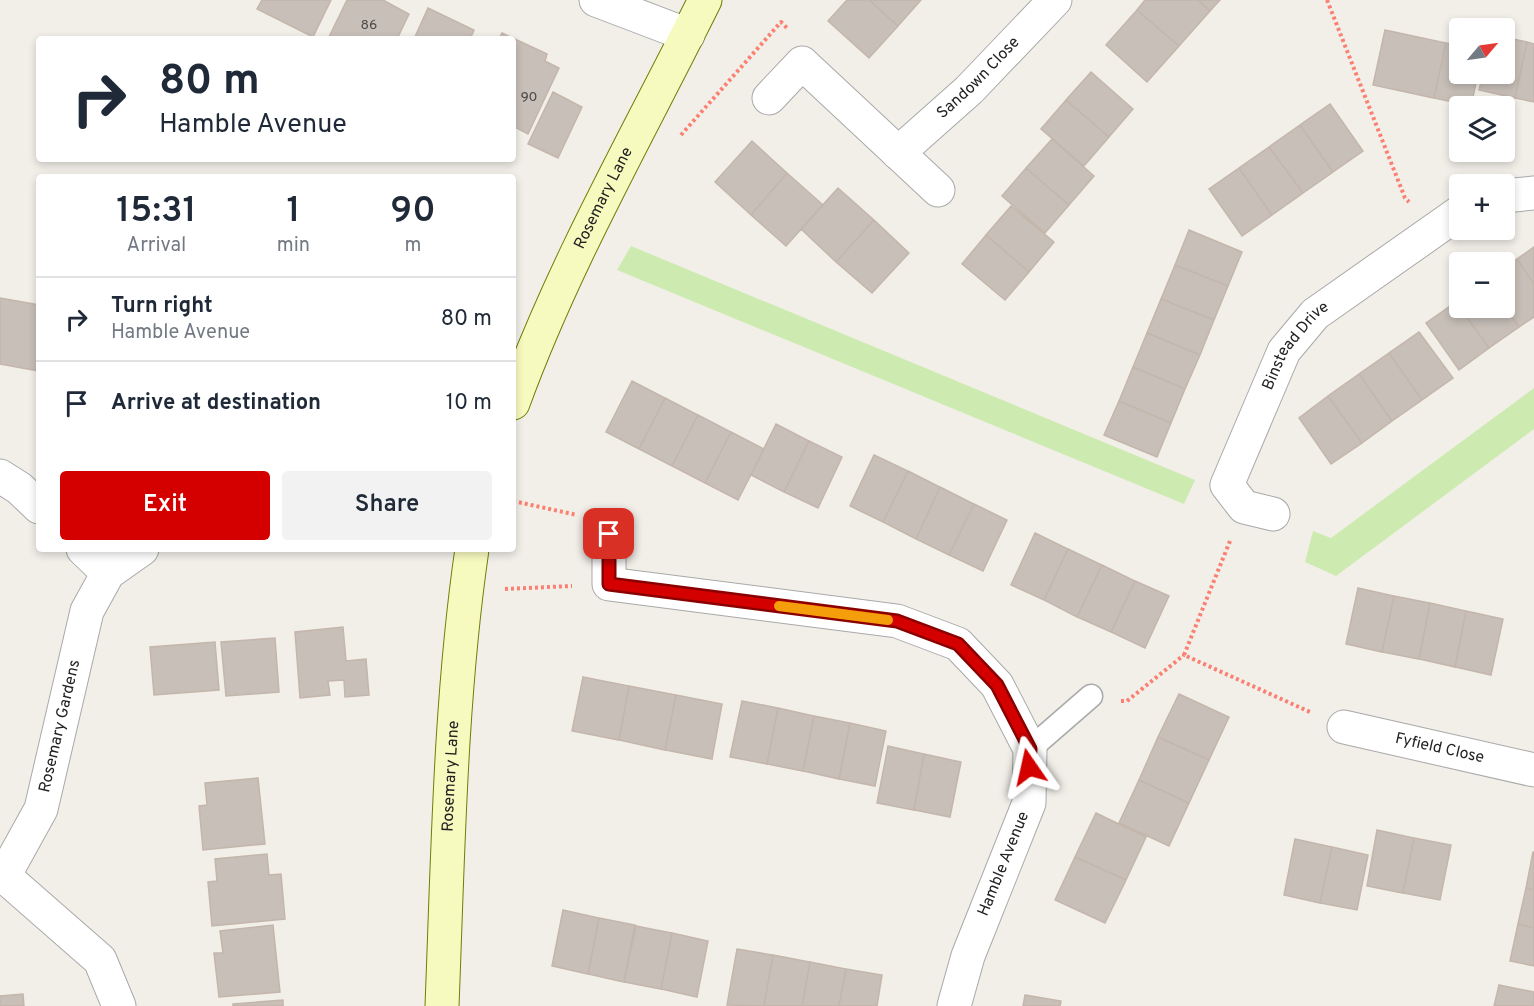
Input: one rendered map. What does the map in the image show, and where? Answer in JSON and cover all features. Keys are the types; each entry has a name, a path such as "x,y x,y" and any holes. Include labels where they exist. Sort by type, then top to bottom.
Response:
{"street":[{"path":"596,0 688,34"},
{"name":"Rosemary Lane","path":"516,395 531,352 577,254 705,0"},
{"name":"Sandown Close","path":"898,153 969,90 1055,0"},
{"path":"769,98 802,63 938,190"},
{"path":"1515,195 1534,193"},
{"name":"Binstead Drive","path":"1258,511 1227,485 1284,351 1315,314 1449,220"},
{"path":"0,476 20,488 36,504"},
{"path":"609,534 609,584"},
{"path":"86,552 108,573"},
{"name":"Rosemary Gardens","path":"119,1006 100,960 2,877 41,809 87,611 108,573 138,552"},
{"name":"Rosemary Lane","path":"442,1006 458,662 472,552"},
{"name":"Hamble Avenue","path":"609,584 897,621 958,644 997,685 1030,749 1029,802 968,956 954,1006"},
{"name":"Fyfield Close","path":"1344,727 1534,770"}],"lane":[{"path":"1030,749 1091,696"}],"path":[{"path":"1327,0 1405,198 1449,220"},
{"path":"516,502 588,518 609,534"},
{"path":"1091,696 1127,701 1184,655 1258,511"},
{"path":"501,589 609,584"},
{"path":"1184,655 1344,727"}],"green space":[{"path":"631,246 1195,480 1184,504 617,270"},
{"path":"1534,388 1534,429 1336,576 1305,562 1313,531 1331,538"}],"building":[{"path":"262,0 331,0 313,36 257,9"},
{"path":"347,0 383,0 409,14 398,36 329,36"},
{"path":"847,0 869,0 898,26 869,58 828,21"},
{"path":"869,0 921,0 898,26"},
{"path":"1145,0 1198,0 1210,11 1179,46 1137,10"},
{"path":"1198,0 1220,0 1210,11"},
{"path":"428,8 474,30 471,36 415,36"},
{"path":"1137,10 1179,46 1147,82 1106,45"},
{"path":"1385,30 1446,43 1434,98 1373,85"},
{"path":"1515,39 1527,42 1515,98 1515,96 1479,90 1480,84 1515,84"},
{"path":"516,40 547,54 545,61 559,68 528,134 516,128"},
{"path":"1527,42 1534,44 1534,102 1515,98"},
{"path":"1446,43 1449,44 1449,84 1476,84 1473,96 1449,96 1449,101 1434,98"},
{"path":"1091,72 1133,109 1109,137 1066,100"},
{"path":"553,92 582,107 558,158 528,144"},
{"path":"1066,100 1109,137 1084,166 1041,129"},
{"path":"1330,104 1363,151 1333,172 1300,125"},
{"path":"1300,125 1333,172 1303,193 1269,147"},
{"path":"1052,139 1094,176 1069,205 1026,168"},
{"path":"752,141 787,173 751,215 715,182"},
{"path":"1269,147 1303,193 1272,215 1239,168"},
{"path":"1026,168 1069,205 1045,233 1002,196"},
{"path":"1239,168 1272,215 1242,236 1209,189"},
{"path":"787,173 823,205 786,246 751,215"},
{"path":"838,188 874,220 836,262 801,229"},
{"path":"1011,206 1054,242 1029,272 986,235"},
{"path":"874,220 909,253 872,293 836,262"},
{"path":"1189,230 1242,252 1228,286 1175,265"},
{"path":"986,235 1029,272 1005,300 962,264"},
{"path":"1534,247 1534,284 1517,259"},
{"path":"1517,259 1534,284 1534,317 1519,327 1513,318 1515,318 1515,260"},
{"path":"1175,265 1228,286 1214,320 1161,299"},
{"path":"0,298 36,304 36,370 0,364"},
{"path":"1161,299 1214,320 1200,355 1147,333"},
{"path":"1449,307 1449,318 1467,318 1489,348 1459,370 1426,323"},
{"path":"1467,318 1513,318 1519,327 1489,348"},
{"path":"1419,332 1453,378 1422,400 1389,353"},
{"path":"1147,333 1200,355 1185,389 1133,367"},
{"path":"1389,353 1422,400 1392,421 1359,374"},
{"path":"1133,367 1185,389 1171,423 1119,401"},
{"path":"1359,374 1392,421 1362,443 1328,396"},
{"path":"632,381 665,398 639,449 606,432"},
{"path":"1328,396 1362,443 1331,464 1299,418"},
{"path":"665,398 698,415 672,466 639,449"},
{"path":"1119,401 1171,423 1157,457 1104,435"},
{"path":"698,415 731,432 705,483 672,466"},
{"path":"776,424 809,441 784,492 751,475"},
{"path":"731,432 764,449 738,500 705,483"},
{"path":"809,441 842,457 818,508 784,492"},
{"path":"874,455 908,471 883,522 850,506"},
{"path":"908,471 940,487 916,539 883,522"},
{"path":"940,487 974,504 949,555 916,539"},
{"path":"974,504 1007,520 983,571 949,555"},
{"path":"1035,533 1068,549 1044,600 1011,585"},
{"path":"1068,549 1102,565 1077,617 1044,600"},
{"path":"1102,565 1135,581 1111,632 1077,617"},
{"path":"1135,581 1169,596 1145,648 1111,632"},
{"path":"1358,588 1394,596 1382,652 1346,644"},
{"path":"1394,596 1430,603 1419,659 1382,652"},
{"path":"1430,603 1466,611 1455,667 1419,659"},
{"path":"1466,611 1503,619 1491,675 1455,667"},
{"path":"343,627 346,661 366,659 369,695 345,697 344,680 328,681 330,695 300,698 295,632"},
{"path":"275,638 279,692 226,696 221,642"},
{"path":"215,642 219,690 154,695 150,647"},
{"path":"583,677 629,686 619,740 572,731"},
{"path":"629,686 676,695 665,750 619,740"},
{"path":"1179,694 1229,717 1209,760 1158,737"},
{"path":"676,695 722,704 712,759 665,750"},
{"path":"742,701 778,708 767,764 730,757"},
{"path":"778,708 814,716 803,771 767,764"},
{"path":"814,716 850,723 839,779 803,771"},
{"path":"850,723 886,731 875,786 839,779"},
{"path":"1158,737 1209,760 1189,803 1139,780"},
{"path":"888,746 924,754 914,810 877,803"},
{"path":"924,754 961,762 950,817 914,810"},
{"path":"258,778 265,844 203,850 199,806 207,805 205,783"},
{"path":"1139,780 1189,803 1169,846 1119,823"},
{"path":"1096,813 1146,837 1126,880 1075,857"},
{"path":"1377,830 1414,838 1403,893 1367,886"},
{"path":"1414,838 1451,845 1440,900 1403,893"},
{"path":"1295,839 1332,847 1320,903 1284,895"},
{"path":"1332,847 1368,855 1357,910 1320,903"},
{"path":"1534,852 1534,890 1526,888"},
{"path":"267,854 269,875 281,874 285,919 212,926 208,882 217,881 215,859"},
{"path":"1075,857 1126,880 1105,923 1055,900"},
{"path":"1526,888 1534,890 1534,928 1518,924"},
{"path":"563,910 599,918 588,974 552,966"},
{"path":"599,918 635,925 624,982 588,974"},
{"path":"1518,924 1534,928 1534,966 1510,961"},
{"path":"273,925 280,992 219,997 214,953 223,953 220,931"},
{"path":"636,926 672,933 661,989 624,982"},
{"path":"672,933 708,941 697,997 661,989"},
{"path":"737,949 773,955 764,1006 727,1005"},
{"path":"773,955 810,962 802,1006 764,1006"},
{"path":"810,962 846,969 839,1006 802,1006"},
{"path":"846,969 882,975 877,1006 839,1006"},
{"path":"1499,985 1534,992 1534,1006 1494,1006"},
{"path":"23,994 24,1006 0,1006 0,996"},
{"path":"1025,995 1061,1001 1060,1006 1023,1006"},
{"path":"283,1000 283,1006 233,1006 233,1004"}],"slow traffic":[{"path":"779,606 888,620"}],"route":[{"path":"609,534 609,584 897,621 958,644 997,685 1030,749 1029,767"}]}
